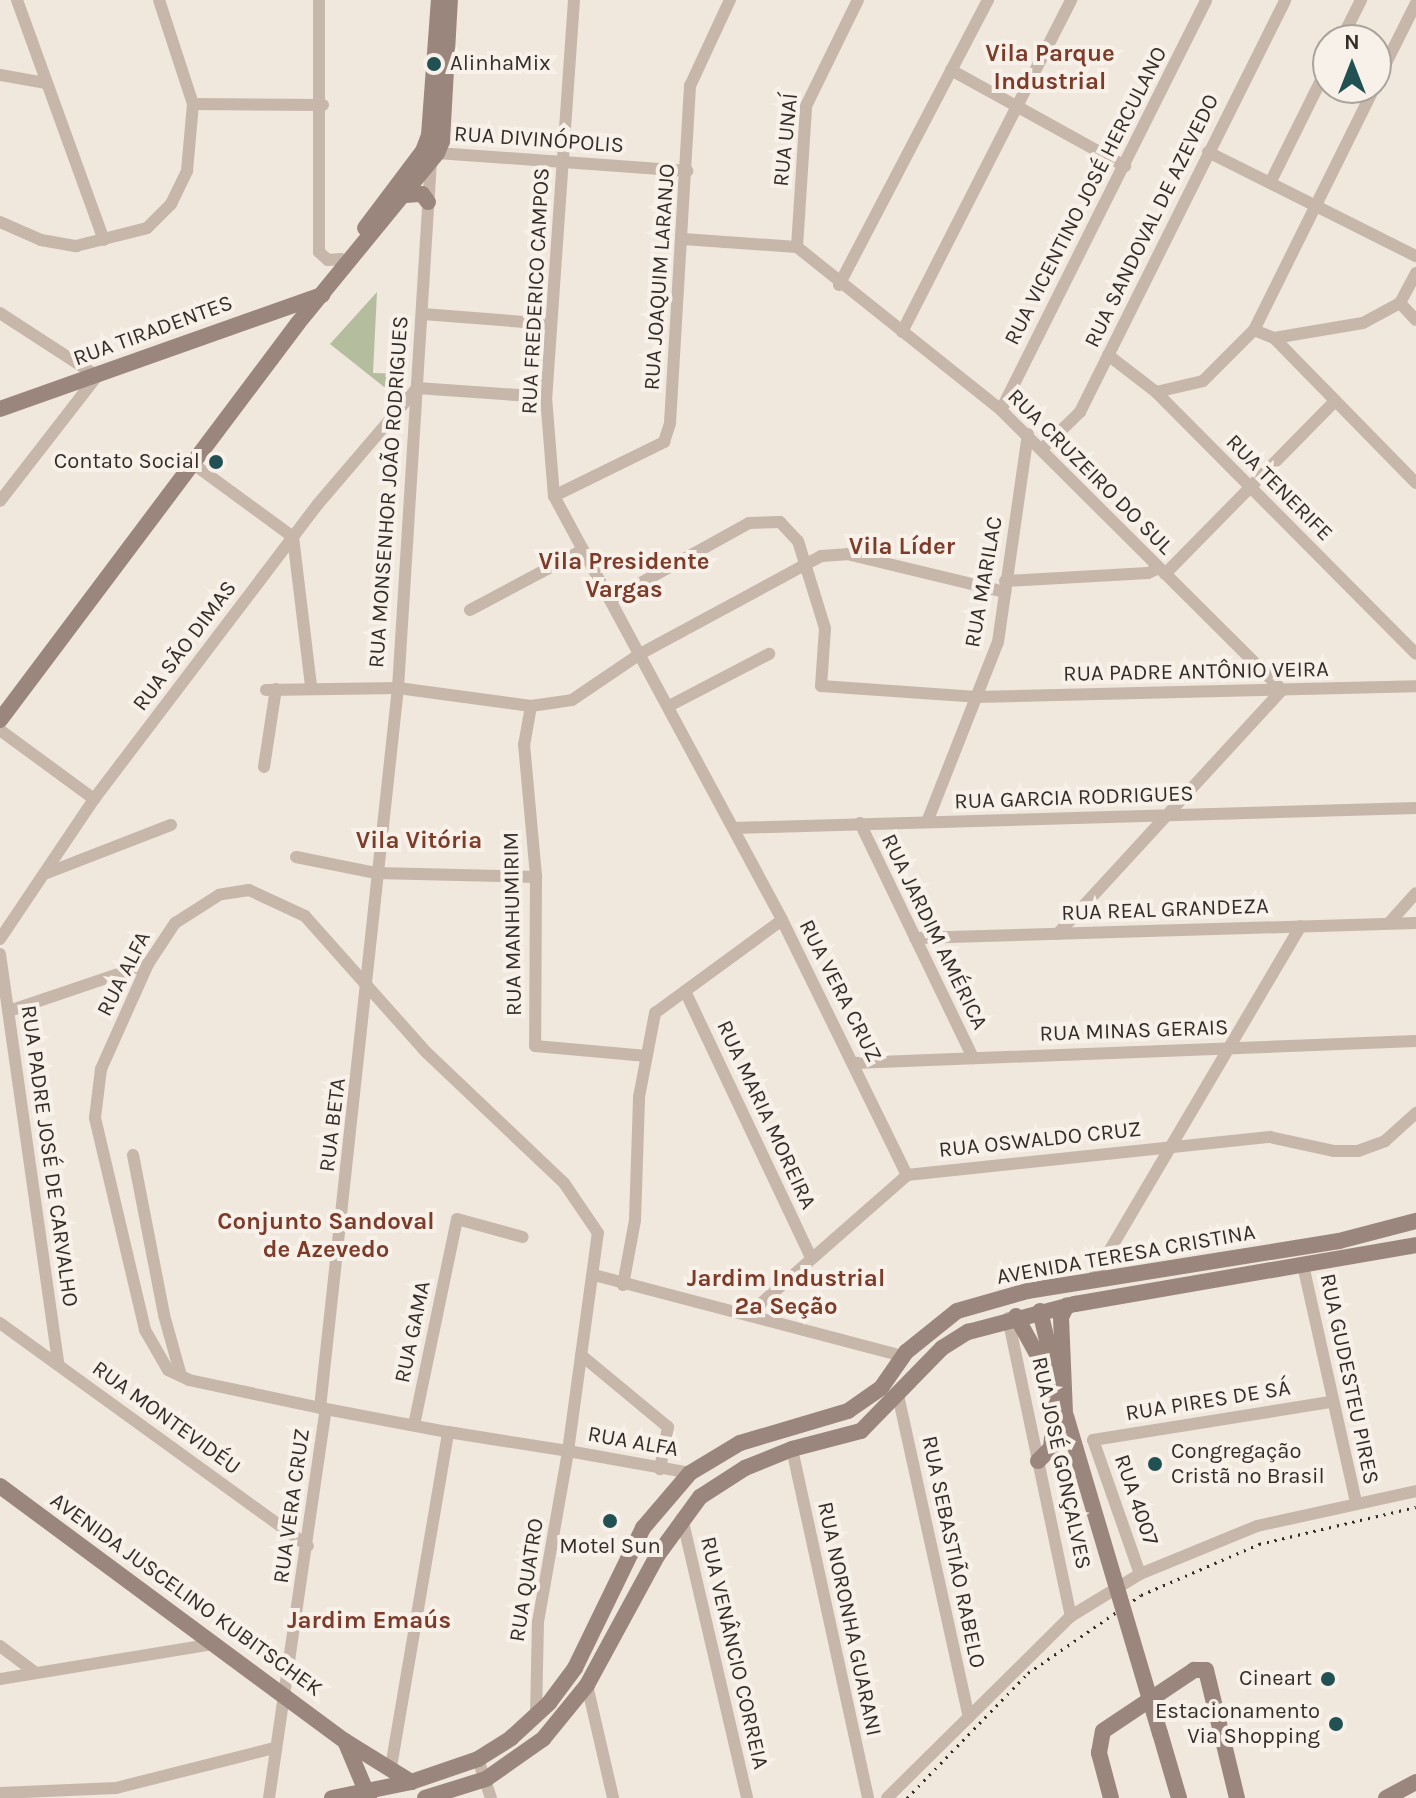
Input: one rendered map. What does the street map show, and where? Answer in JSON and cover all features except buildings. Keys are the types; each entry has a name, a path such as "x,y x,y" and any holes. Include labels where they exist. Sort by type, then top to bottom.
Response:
{"street":[{"path":"17,0 104,240"},
{"path":"0,222 41,240 76,246 147,228 171,204 187,171 193,104 159,0"},
{"path":"319,0 323,105 319,252 328,260 341,259"},
{"name":"RUA MONSENHOR JOÃO RODRIGUES","path":"369,989 376,873 398,688 423,314 429,135 439,0"},
{"name":"RUA MONSENHOR JOÃO RODRIGUES","path":"430,155 442,141 450,0"},
{"name":"RUA FREDERICO CAMPOS","path":"574,0 546,397 554,496 734,828"},
{"name":"RUA JOAQUIM LARANJO","path":"554,496 664,442 683,239 690,86 730,0"},
{"name":"RUA UNAÍ","path":"797,247 806,106 858,0"},
{"path":"839,285 988,0"},
{"path":"902,332 1071,0"},
{"name":"RUA VICENTINO JOSÉ HERCULANO","path":"1001,410 1206,0"},
{"name":"RUA SANDOVAL DE AZEVEDO","path":"1042,449 1080,412 1285,0"},
{"path":"1349,24 1361,0"},
{"path":"1392,52 1416,3"},
{"path":"951,70 1020,104 1125,166"},
{"path":"0,75 46,83"},
{"path":"1270,183 1312,98"},
{"path":"193,104 323,105"},
{"path":"1156,392 1203,381 1254,330 1366,104"},
{"path":"1208,152 1416,256"},
{"path":"314,297 406,195 430,155"},
{"path":"0,720 298,323 341,259 430,155"},
{"name":"RUA DIVINÓPOLIS","path":"430,155 564,160 687,171"},
{"path":"406,195 422,194 428,202"},
{"path":"683,239 797,247"},
{"name":"RUA CRUZEIRO DO SUL","path":"797,247 839,285 1028,434 1282,690"},
{"path":"1274,338 1363,323 1400,303 1416,273"},
{"name":"RUA TIRADENTES","path":"0,409 314,297"},
{"path":"1400,303 1416,320"},
{"path":"0,313 97,376 0,501"},
{"path":"423,314 550,324"},
{"path":"1254,330 1274,338 1416,483"},
{"name":"RUA TENERIFE","path":"1108,355 1156,392 1416,654"},
{"path":"417,388 546,397"},
{"name":"RUA SÃO DIMAS","path":"0,939 94,799 293,537 417,388"},
{"path":"264,767 271,690 311,686 398,688 531,706 572,700 640,654 804,561 847,554 1005,586 1162,571 1252,489 1335,401"},
{"name":"RUA MARILAC","path":"927,822 998,642 1028,434"},
{"path":"192,463 293,537 311,686"},
{"path":"610,600 749,523 780,522 798,541 804,561"},
{"path":"470,610 583,550"},
{"name":"RUA PADRE ANTÔNIO VEIRA","path":"804,561 828,646 821,686 977,697 1416,686"},
{"path":"669,706 769,654"},
{"path":"1058,934 1282,690"},
{"name":"RUA MANHUMIRIM","path":"531,706 524,744 536,877 535,1046 647,1056"},
{"path":"0,730 94,799"},
{"name":"RUA GARCIA RODRIGUES","path":"734,828 1416,808"},
{"name":"RUA JARDIM AMÉRICA","path":"860,823 973,1058"},
{"path":"47,873 171,825"},
{"name":"RUA VERA CRUZ","path":"734,828 854,1063 907,1175"},
{"path":"296,857 376,873 536,877"},
{"name":"RUA ALFA","path":"568,1451 598,1233 564,1183 426,1052 305,916 249,890 195,906 175,923 148,964 101,1069 95,1118 145,1330 154,1354 181,1376 323,1408 690,1473"},
{"path":"1389,923 1416,893"},
{"path":"623,1285 635,1220 637,1125 655,1013 782,920"},
{"name":"RUA REAL GRANDEZA","path":"915,938 1416,923"},
{"path":"1179,1798 1056,1383 1040,1311 1046,1301 1081,1291 1091,1282 1168,1145 1301,926"},
{"name":"RUA PADRE JOSÉ DE CARVALHO","path":"0,954 58,1363"},
{"path":"9,1011 148,964"},
{"name":"RUA BETA","path":"323,1408 369,989"},
{"name":"RUA MARIA MOREIRA","path":"685,991 811,1257"},
{"name":"RUA MINAS GERAIS","path":"854,1063 1416,1041"},
{"name":"RUA OSWALDO CRUZ","path":"907,1175 1168,1145 1270,1137 1334,1151 1358,1151 1385,1141 1416,1113"},
{"path":"133,1155 164,1315 181,1376"},
{"path":"749,1314 907,1175"},
{"name":"RUA GAMA","path":"414,1425 457,1219 523,1237"},
{"name":"AVENIDA TERESA CRISTINA","path":"332,1798 368,1794 478,1759 536,1716 575,1668 643,1528 690,1473 740,1443 848,1411 881,1388 903,1356 957,1311 1027,1291 1339,1241 1416,1221"},
{"name":"AVENIDA TERESA CRISTINA","path":"425,1798 486,1779 543,1739 587,1685 682,1518 700,1497 722,1482 792,1449 861,1431 942,1348 968,1332 1012,1317 1067,1305 1416,1245"},
{"name":"RUA GUDESTEU PIRES","path":"1303,1265 1330,1402 1356,1502"},
{"path":"594,1275 903,1356"},
{"path":"1066,1414 1061,1317 1067,1305"},
{"path":"1012,1317 1056,1383 1051,1448 1038,1461"},
{"name":"RUA JOSÉ GONÇALVES","path":"1012,1317 1071,1616"},
{"name":"RUA MONTEVIDÉU","path":"0,1323 308,1546"},
{"path":"581,1355 668,1427 660,1469"},
{"name":"RUA SEBASTIÃO RABELO","path":"898,1395 969,1717"},
{"name":"RUA PIRES DE SÁ","path":"1093,1440 1330,1402"},
{"name":"RUA VERA CRUZ","path":"269,1798 274,1748 308,1546 323,1408"},
{"path":"391,1767 448,1432"},
{"name":"RUA 4007","path":"1093,1440 1140,1574"},
{"name":"RUA NORONHA GUARANI","path":"792,1449 868,1798"},
{"name":"RUA QUATRO","path":"536,1716 538,1622 568,1451"},
{"name":"AVENIDA JUSCELINO KUBITSCHEK","path":"0,1486 345,1741 411,1782"},
{"path":"887,1798 1071,1616 1140,1574 1257,1526 1416,1491"},
{"name":"RUA VENÂNCIO CORREIA","path":"682,1518 747,1798"},
{"path":"0,1679 214,1644"},
{"path":"0,1646 36,1673"},
{"path":"1111,1798 1099,1753 1103,1731 1194,1670 1206,1670 1237,1798"},
{"path":"587,1685 613,1798"},
{"path":"345,1741 368,1794"},
{"path":"0,1793 116,1788 274,1748"},
{"path":"478,1759 491,1798"},
{"path":"1386,1798 1416,1782"}],"green space":[{"path":"377,292 373,373 406,374 393,394 330,344"}],"railway":[{"path":"907,1798 1028,1673 1141,1595 1259,1544 1416,1507"}],"place":[{"name":"AlinhaMix","path":"434,64"},
{"name":"Contato Social","path":"216,462"},
{"name":"Congregação Cristã no Brasil","path":"1155,1464"},
{"name":"Motel Sun","path":"610,1521"},
{"name":"Cineart","path":"1328,1679"},
{"name":"Estacionamento Via Shopping","path":"1336,1724"}],"district":[{"name":"Vila Parque Industrial","path":"1050,68"},
{"name":"Vila Líder","path":"902,547"},
{"name":"Vila Presidente Vargas","path":"624,576"},
{"name":"Vila Vitória","path":"419,841"},
{"name":"Conjunto Sandoval de Azevedo","path":"326,1236"},
{"name":"Jardim Industrial 2ª Seção","path":"786,1293"},
{"name":"Jardim Emaús","path":"369,1621"}]}
